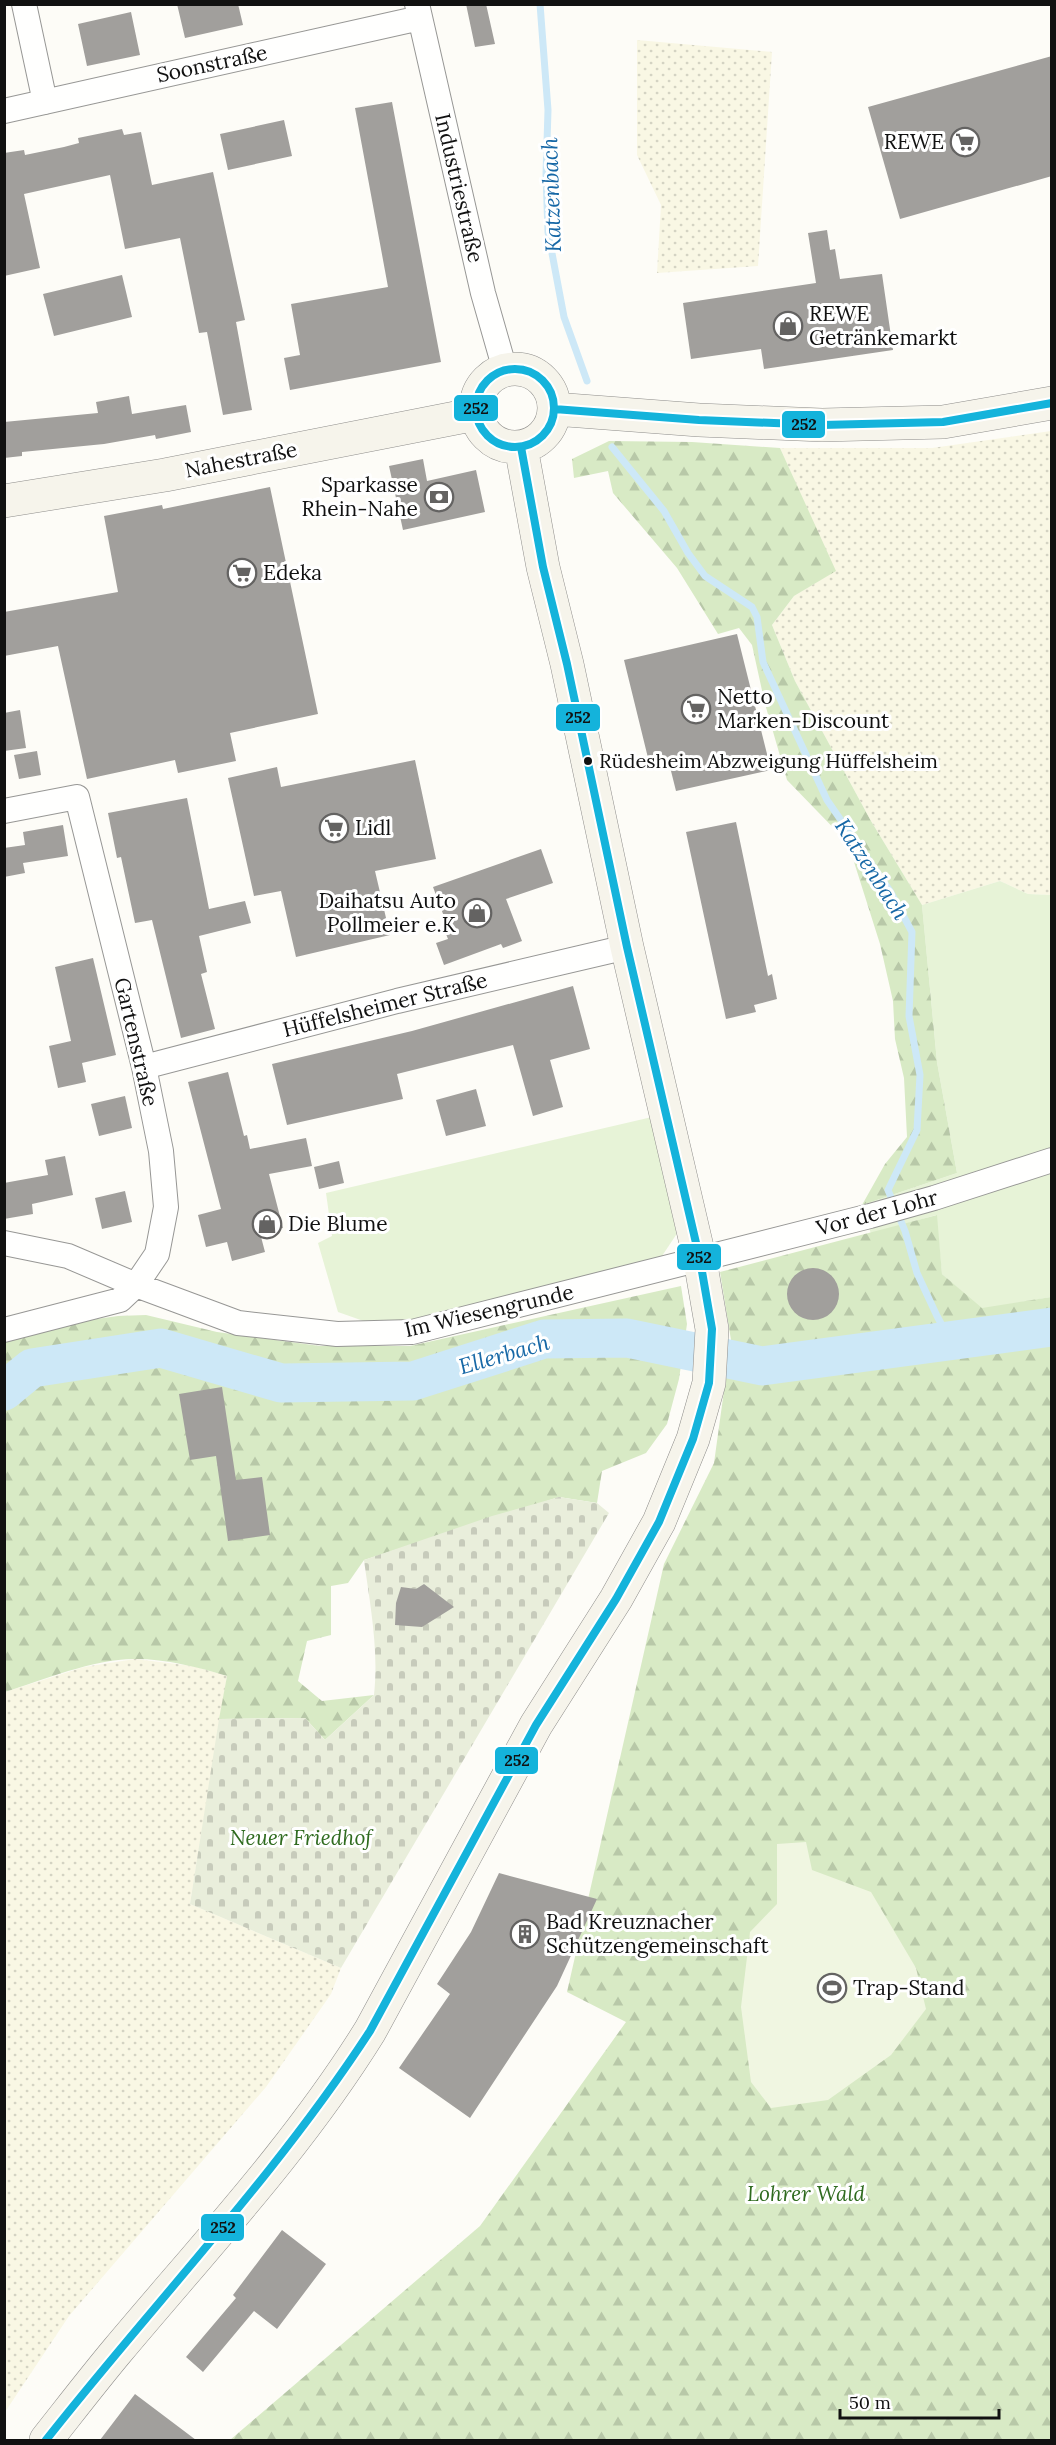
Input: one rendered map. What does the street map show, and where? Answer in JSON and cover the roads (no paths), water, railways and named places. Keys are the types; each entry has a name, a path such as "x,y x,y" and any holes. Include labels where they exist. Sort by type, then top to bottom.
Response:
{"main road":[{"path":"517,369 539,378 550,392 554,409 551,422 544,434 534,442 521,447 508,447 487,436 476,414 479,392 494,374 517,369"},
{"path":"554,409 699,420 822,425 943,422 1052,403"},
{"name":"Nahestraße","path":"4,501 176,473 476,414"},
{"path":"46,2440 116,2352 217,2235 345,2071 370,2031 536,1725 621,1591 658,1522 693,1439 709,1383 712,1329 700,1260 627,947 570,675 543,567 521,447"}],"street":[{"path":"24,4 45,102"},
{"name":"Soonstraße","path":"4,111 418,11"},
{"name":"Industriestraße","path":"418,11 483,293 505,370"},
{"name":"Gartenstraße","path":"4,811 76,797 144,1067 161,1151 166,1208 157,1254 136,1285"},
{"name":"Hüffelsheimer Straße","path":"144,1067 397,1001 627,947"},
{"name":"Vor der Lohr","path":"700,1260 934,1198 1052,1160"},
{"name":"Im Wiesengrunde","path":"4,1243 68,1256 136,1285 238,1323 337,1334 412,1332 700,1260"},
{"path":"4,1330 120,1300 136,1285"}],"waterway":[{"name":"Katzenbach","path":"540,4 548,110 546,175 548,232 564,317 587,381"},
{"name":"Katzenbach","path":"612,447 664,511 688,553 705,576 752,607 757,617 763,662 827,800 890,891 912,932 909,1016 920,1075 917,1130 888,1190 905,1231 917,1273 951,1342"},
{"name":"Ellerbach","path":"4,1391 32,1368 161,1348 281,1383 413,1381 544,1339 627,1338 762,1366 1052,1327"}],"place":[{"name":"REWE","path":"965,142"},
{"name":"REWE Getränkemarkt","path":"788,326"},
{"name":"Sparkasse Rhein-Nahe","path":"439,497"},
{"name":"Edeka","path":"242,573"},
{"name":"Netto Marken-Discount","path":"696,709"},
{"name":"Rüdesheim Abzweigung Hüffelsheim","path":"588,761"},
{"name":"Lidl","path":"334,828"},
{"name":"Daihatsu Auto Pollmeier e.K","path":"477,913"},
{"name":"Die Blume","path":"267,1224"},
{"name":"Bad Kreuznacher Schützengemeinschaft","path":"525,1934"},
{"name":"Trap-Stand","path":"832,1988"}],"park label":[{"name":"Neuer Friedhof","path":"301,1838"},
{"name":"Lohrer Wald","path":"806,2194"}]}
